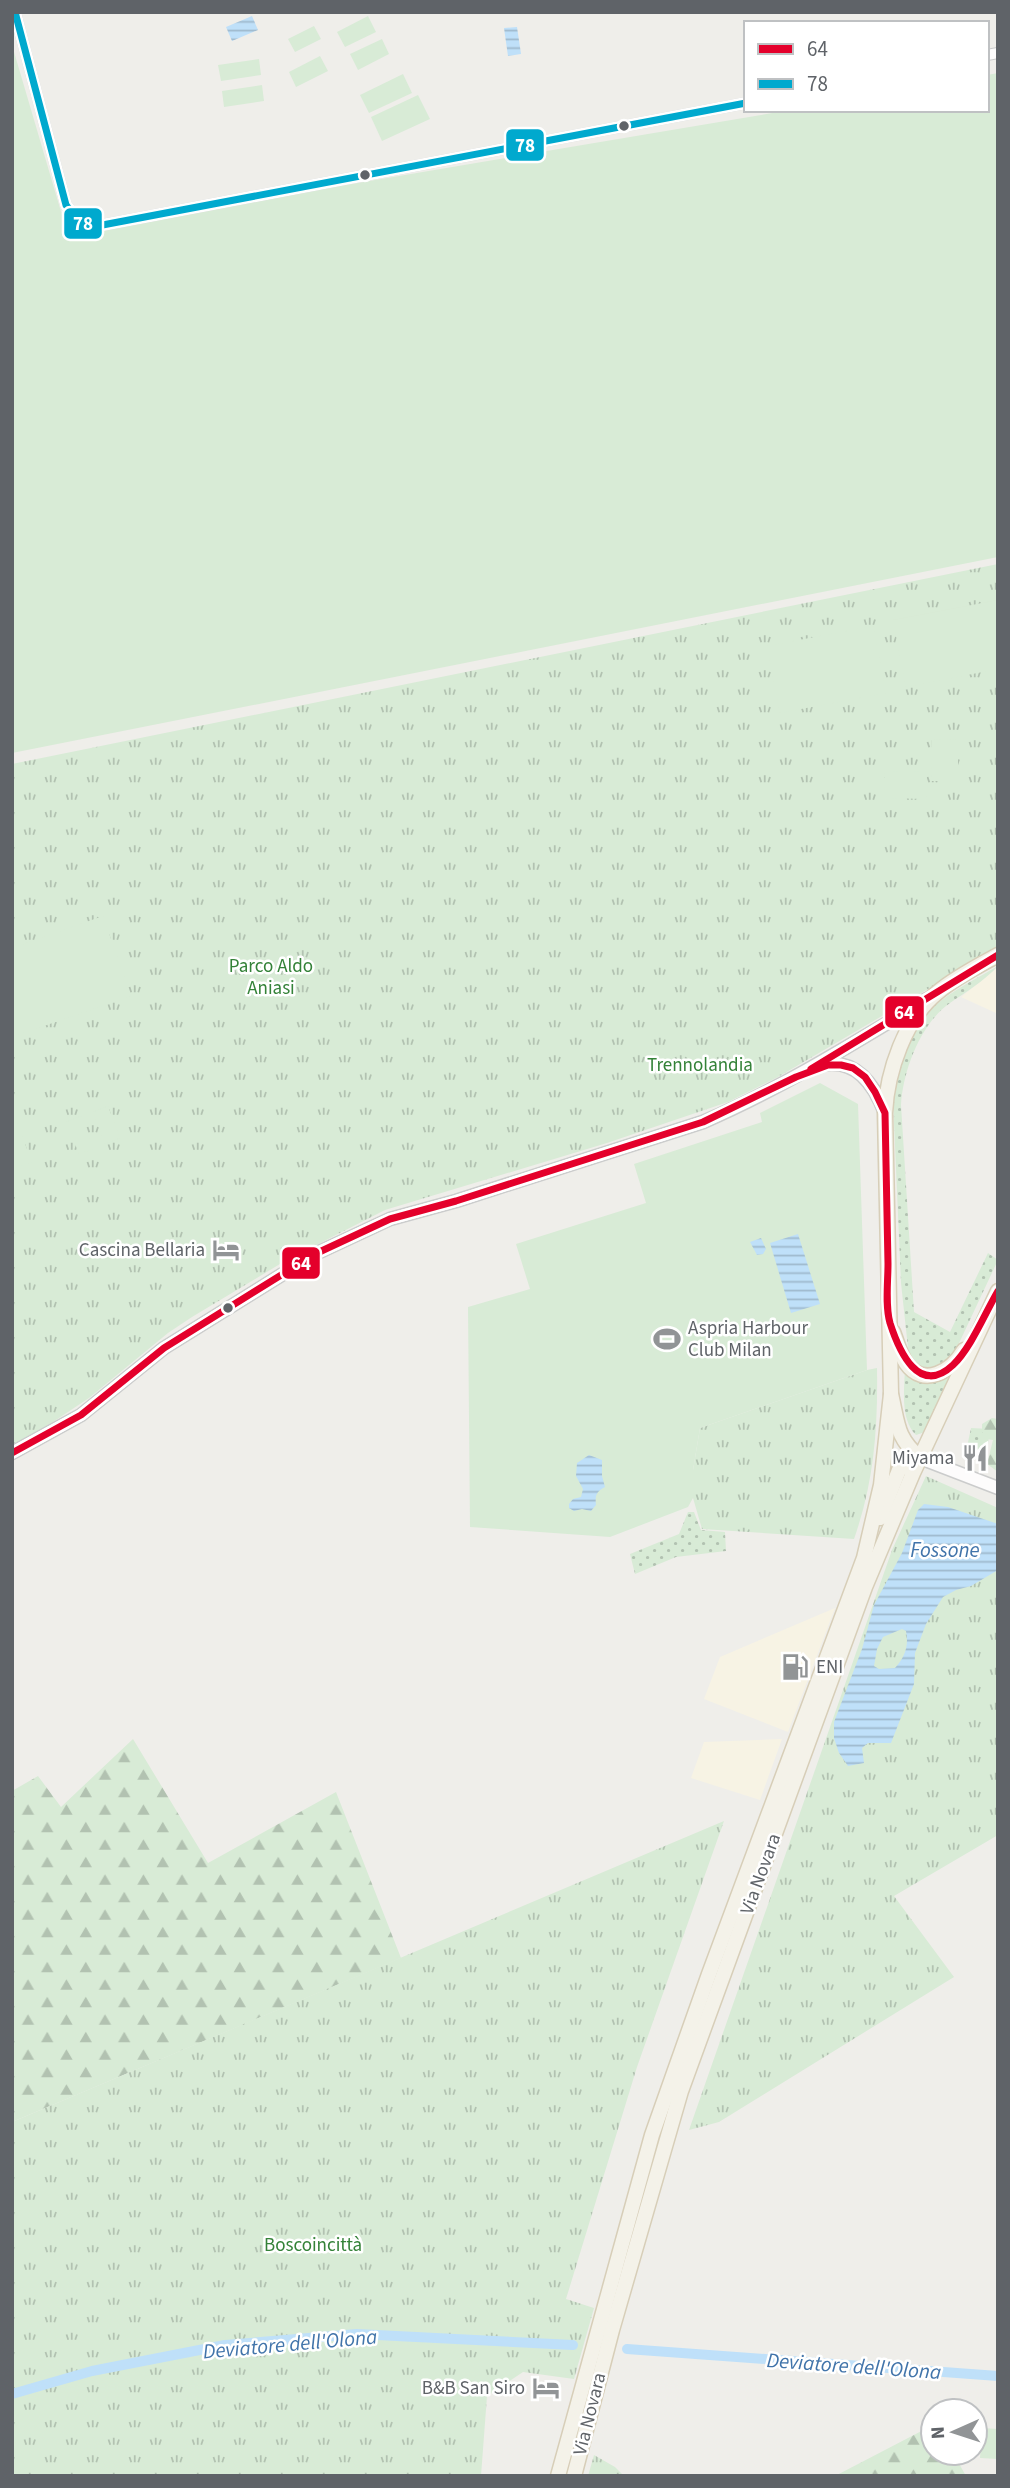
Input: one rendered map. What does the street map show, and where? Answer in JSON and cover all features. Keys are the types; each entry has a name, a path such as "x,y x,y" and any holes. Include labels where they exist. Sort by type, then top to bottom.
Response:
{"main road":[{"path":"864,1558 899,1470 920,1458 901,1438 891,1394 886,1113 889,1079 895,1056 917,1015 936,993 998,955"},
{"name":"Via Novara","path":"574,2476 673,2116 865,1587 920,1458 998,1291"},
{"path":"889,1321 905,1362 915,1372 929,1376 947,1370 959,1359 986,1313"},
{"name":"Via Novara","path":"558,2476 652,2135 718,1949 864,1558 881,1485 891,1394"}],"street":[{"path":"15,12 66,205 79,222 99,228 744,103"},
{"path":"12,1453 80,1415 164,1348 315,1254 390,1220 703,1122 814,1068 936,993"},
{"path":"814,1068 837,1064 857,1070 870,1083 886,1113"},
{"path":"920,1458 998,1488"}],"shaded area":[{"path":"998,967 998,1014 961,997"},
{"path":"835,1608 788,1732 704,1699 720,1657"},
{"path":"782,1739 760,1800 691,1778 704,1742"}],"green space":[{"path":"368,16 376,32 345,47 337,32"},
{"path":"314,26 321,39 295,52 288,39"},
{"path":"382,39 389,54 358,70 350,54"},
{"path":"12,45 67,232 778,112 989,112 989,75 998,73 998,557 12,753"},
{"path":"320,56 328,71 296,87 289,72"},
{"path":"259,59 261,75 221,81 218,65"},
{"path":"403,74 412,93 369,113 360,95"},
{"path":"262,85 264,101 224,107 222,91"},
{"path":"418,95 430,119 382,141 371,117"},
{"name":"Parco Aldo Aniasi","path":"998,564 998,948 778,1077 728,1102 607,1143 385,1210 285,1261 192,1317 168,1333 89,1398 38,1432 12,1445 12,764"},
{"path":"998,600 998,669 906,687 893,620"},
{"path":"873,626 886,693 780,713 767,646"},
{"path":"932,739 958,740 958,781 931,781"},
{"path":"885,771 927,772 926,799 884,798"},
{"path":"103,916 131,996 12,1037 12,948"},
{"path":"998,966 939,1012 930,1023 909,1063 902,1092 914,1312 950,1332 988,1253 998,1260 953,1356 937,1369 921,1368 909,1356 901,1283 893,1100 908,1045 922,1020 942,1000"},
{"name":"Aspria Harbour Club Milan","path":"820,1083 858,1104 867,1370 700,1428 693,1470 693,1498 688,1507 610,1537 470,1527 468,1307 530,1289 516,1244 646,1203 634,1164 762,1122 760,1113"},
{"path":"108,1106 120,1138 105,1144 93,1112"},
{"path":"12,1110 32,1162 12,1169"},
{"path":"81,1116 93,1149 79,1154 66,1122"},
{"path":"905,1364 945,1375 953,1373 925,1432 916,1435 905,1411"},
{"path":"877,1368 873,1455 866,1497 854,1539 702,1529 693,1498 693,1470 700,1428"},
{"path":"992,1418 998,1419 998,1472 987,1464 993,1440 986,1439 982,1432 982,1424"},
{"path":"971,1428 990,1429 987,1452 967,1447"},
{"path":"926,1476 998,1508 998,1835 894,1896 954,1977 719,2122 689,2130 892,1550"},
{"path":"688,1512 694,1512 701,1530 725,1532 726,1551 676,1557 635,1574 630,1554 679,1534"},
{"path":"133,1739 208,1863 336,1792 401,1958 12,2122 12,1791 38,1776 61,1807"},
{"name":"Boscoincittà","path":"724,1821 637,2067 566,2299 594,2308 574,2379 523,2372 487,2396 481,2476 12,2476 12,2122"},
{"path":"989,2428 998,2429 998,2459 989,2458"},
{"path":"919,2432 919,2467 961,2467 966,2476 835,2476"},
{"path":"594,2455 615,2467 624,2476 588,2476"}],"water":[{"path":"252,16 258,30 232,41 226,27"},
{"path":"517,27 521,54 508,56 504,28"},
{"path":"798,1234 820,1304 791,1313 770,1243"},
{"path":"761,1238 766,1249 763,1254 757,1255 750,1242"},
{"path":"589,1455 602,1460 605,1487 597,1494 596,1505 591,1511 574,1511 569,1508 569,1504 573,1499 581,1497 583,1489 576,1476 577,1463"},
{"name":"Fossone","path":"924,1504 948,1507 998,1524 998,1570 971,1586 943,1597 926,1624 915,1653 914,1684 891,1743 868,1743 862,1748 864,1763 848,1766 839,1753 834,1738 834,1722 862,1649 874,1605 902,1553 918,1510","holes":["902,1629 906,1631 905,1651 895,1668 879,1669 874,1666 877,1649 883,1637"]}],"waterway":[{"name":"Deviatore dell'Olona","path":"12,2394 92,2371 225,2345 357,2334 573,2345"},
{"name":"Deviatore dell'Olona","path":"627,2349 998,2376"}],"transit line":[{"name":"78","path":"15,12 66,205 79,222 92,227 744,103"},
{"name":"64","path":"811,1069 998,955"},
{"name":"64","path":"12,1453 81,1415 164,1348 315,1254 390,1219 456,1201 703,1122 796,1077 828,1065 853,1068 865,1077 885,1113 888,1309 899,1346 912,1366 920,1373 930,1376 941,1374 953,1365 972,1340 998,1291"}],"place":[{"name":"Cascina Bellaria","path":"226,1250"},
{"name":"Aspria Harbour Club Milan","path":"667,1339"},
{"name":"Miyama","path":"975,1458"},
{"name":"ENI","path":"795,1667"},
{"name":"B&B San Siro","path":"546,2388"}],"park label":[{"name":"Trennolandia","path":"700,1065"}]}
